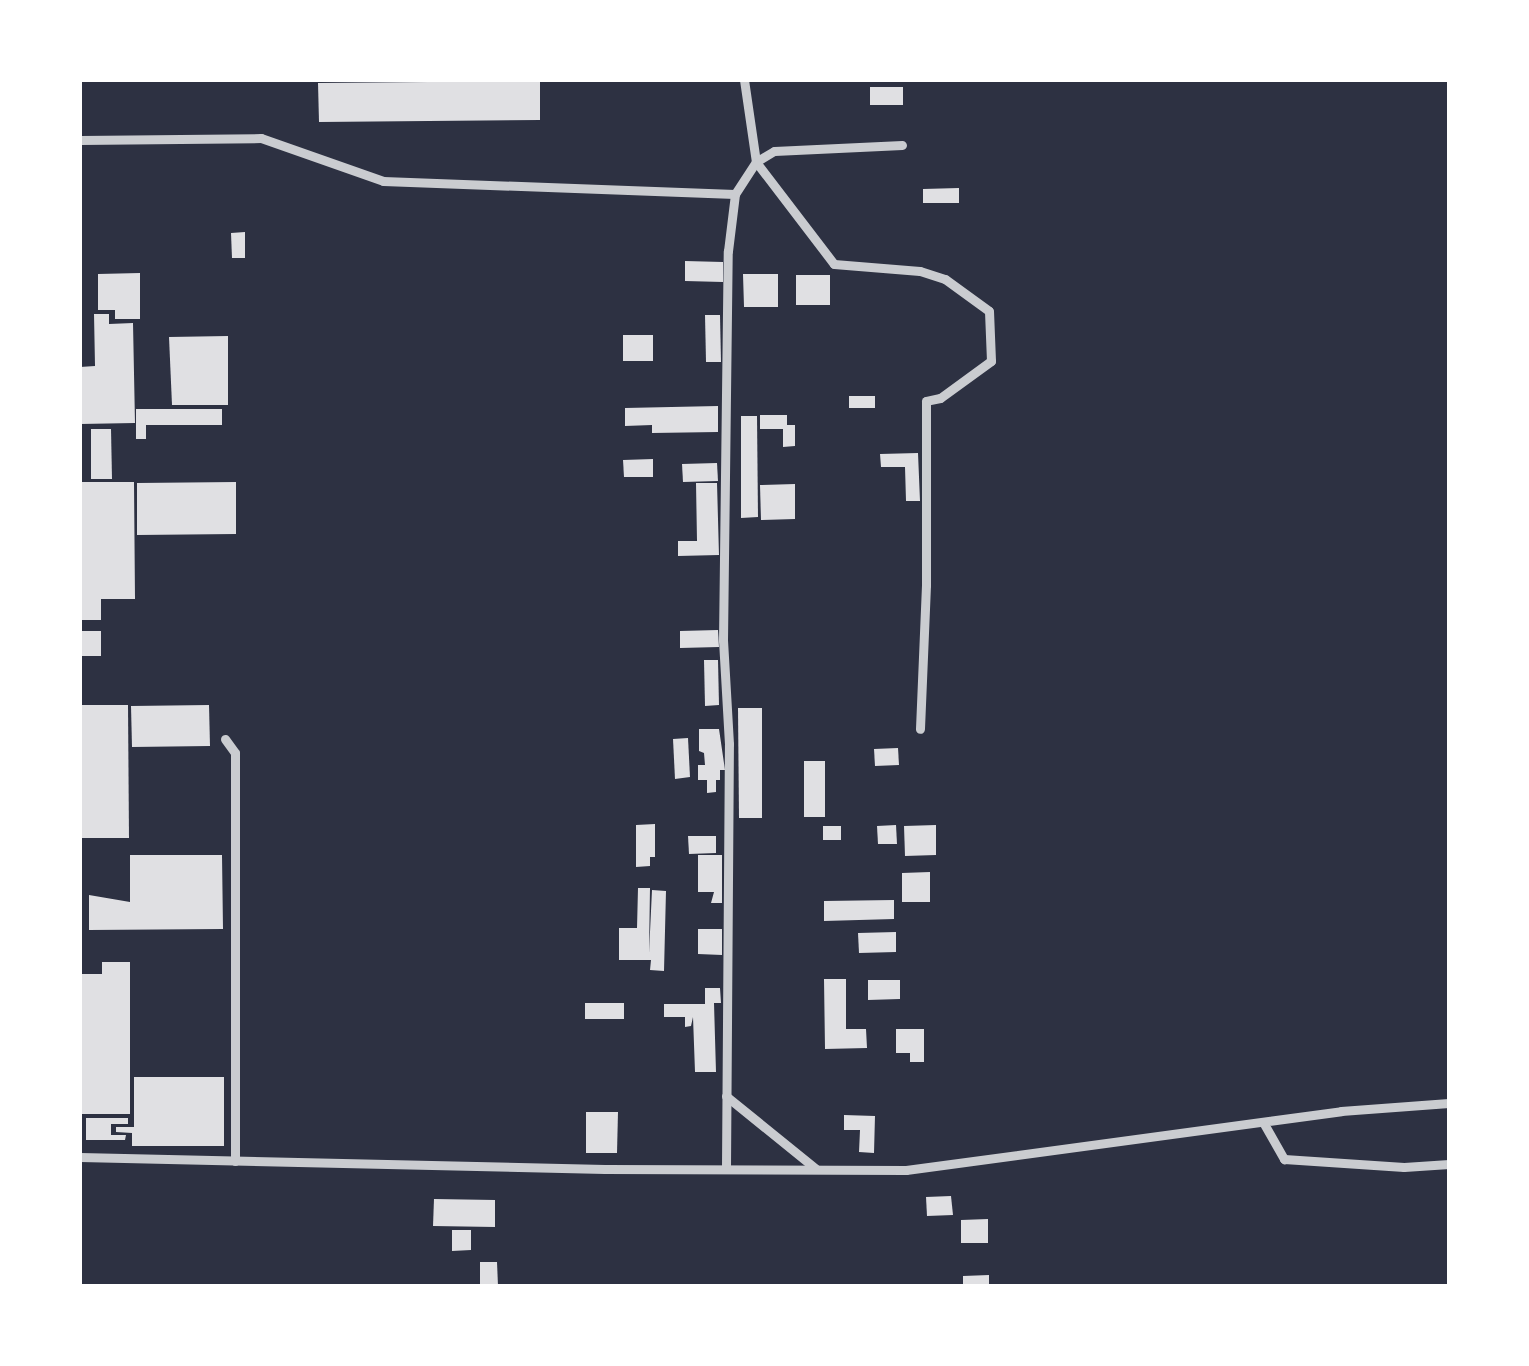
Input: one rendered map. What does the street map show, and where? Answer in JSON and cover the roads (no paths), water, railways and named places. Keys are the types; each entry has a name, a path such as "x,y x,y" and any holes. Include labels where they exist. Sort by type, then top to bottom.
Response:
{"street":[{"path":"744,80 756,162 834,264 920,271 945,279 989,311 991,361 940,398 926,402 926,585 920,729"},
{"path":"80,140 261,138 383,181 735,194"},
{"path":"726,1167 729,744 723,640 728,251 735,194 756,162 774,152 902,145"},
{"path":"225,739 235,752 236,1161"},
{"path":"726,1096 816,1169"},
{"path":"80,1158 604,1170 942,1166 1263,1122 1449,1102"},
{"path":"1263,1122 1284,1159 1404,1167 1449,1164"}]}
